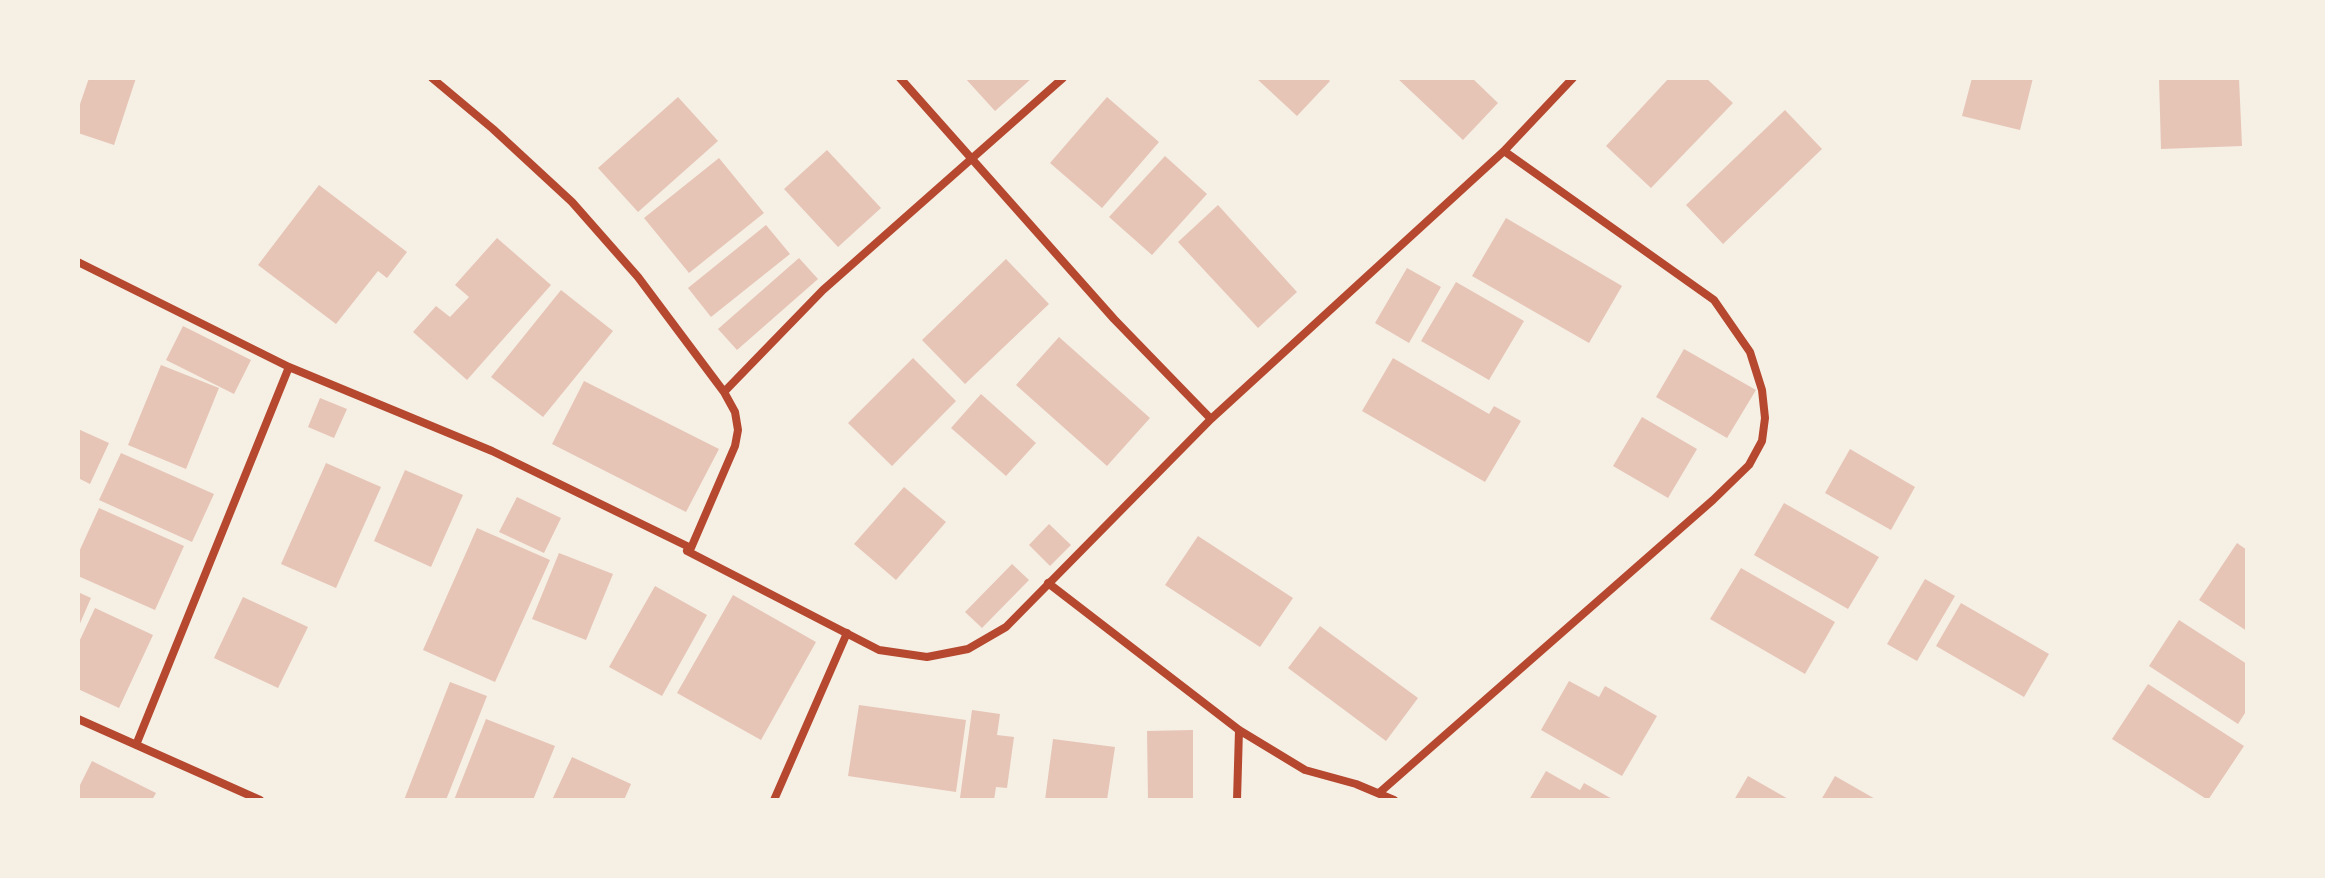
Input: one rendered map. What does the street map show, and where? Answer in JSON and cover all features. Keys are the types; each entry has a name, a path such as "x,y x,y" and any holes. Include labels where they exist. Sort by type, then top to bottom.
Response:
{"street":[{"path":"432,78 572,202 638,277 724,392 735,412 738,430 735,446 687,551 879,650 927,657 968,649 1006,627 1211,419 1504,151 1573,78"},
{"path":"900,78 1114,319 1211,419"},
{"path":"724,392 823,290 1063,78"},
{"path":"1379,793 1713,500 1749,465 1762,441 1765,418 1762,390 1750,352 1714,300 1504,151"},
{"path":"78,262 289,367 492,451 691,548"},
{"path":"136,745 289,367"},
{"path":"1048,583 1239,730 1305,770 1394,800"},
{"path":"774,800 847,633"},
{"path":"78,719 260,800"},
{"path":"1237,800 1239,730"}],"building":[{"path":"89,78 136,78 114,145 78,133 78,110"},
{"path":"965,78 1032,78 995,111"},
{"path":"1256,78 1327,78 1330,81 1297,116"},
{"path":"1397,78 1472,78 1498,103 1463,140"},
{"path":"1669,78 1706,78 1733,103 1651,188 1606,146"},
{"path":"1972,78 2033,78 2020,130 1962,116"},
{"path":"2159,78 2239,78 2242,146 2161,149"},
{"path":"678,97 718,141 638,212 598,168"},
{"path":"1107,97 1159,142 1102,208 1050,163"},
{"path":"1785,110 1822,149 1723,244 1686,205"},
{"path":"827,150 881,208 838,247 784,189"},
{"path":"1165,156 1207,194 1152,255 1109,217"},
{"path":"719,158 764,213 689,273 644,218"},
{"path":"319,185 407,252 387,278 378,271 336,324 258,265"},
{"path":"1218,205 1297,292 1258,328 1178,242"},
{"path":"1506,218 1622,286 1589,343 1472,276"},
{"path":"766,225 790,254 711,317 688,288"},
{"path":"497,238 551,285 467,380 413,332 436,306 450,317 469,297 455,285"},
{"path":"799,258 818,279 737,350 718,329"},
{"path":"1006,259 1049,304 965,384 922,340"},
{"path":"1407,268 1441,287 1409,343 1375,323"},
{"path":"1456,282 1524,321 1489,380 1421,341"},
{"path":"561,290 613,331 543,417 491,377"},
{"path":"183,326 251,360 234,394 166,360"},
{"path":"1059,337 1150,418 1107,466 1016,385"},
{"path":"1684,349 1756,390 1727,438 1656,397"},
{"path":"913,358 956,401 892,466 848,423"},
{"path":"1393,358 1489,414 1494,406 1521,421 1485,482 1362,411"},
{"path":"161,365 219,388 186,469 128,445"},
{"path":"584,381 719,449 686,512 552,444"},
{"path":"981,394 1036,443 1006,476 951,428"},
{"path":"320,398 347,409 334,438 308,427"},
{"path":"1642,417 1697,449 1668,498 1613,466"},
{"path":"78,429 109,443 90,484 78,478"},
{"path":"1850,449 1915,487 1891,530 1825,493"},
{"path":"121,453 214,494 192,542 99,500"},
{"path":"326,463 381,487 336,588 281,564"},
{"path":"405,470 463,495 431,567 374,541"},
{"path":"904,487 946,522 896,580 854,544"},
{"path":"517,497 561,518 544,553 499,532"},
{"path":"1784,503 1879,557 1848,609 1754,555"},
{"path":"99,508 184,546 155,610 78,576 78,554"},
{"path":"1049,524 1071,545 1050,566 1029,545"},
{"path":"477,528 550,560 495,682 423,650"},
{"path":"1198,536 1293,598 1260,647 1165,585"},
{"path":"2237,543 2247,550 2247,631 2199,600"},
{"path":"559,553 613,574 586,640 532,619"},
{"path":"1012,564 1029,580 982,628 965,612"},
{"path":"1741,568 1835,622 1805,674 1710,619"},
{"path":"1925,579 1955,596 1917,661 1887,644"},
{"path":"655,586 707,615 662,696 609,667"},
{"path":"78,592 91,598 78,628"},
{"path":"733,595 816,642 761,740 677,693"},
{"path":"243,597 308,627 278,688 214,658"},
{"path":"1961,603 2049,654 2024,697 1936,646"},
{"path":"95,608 153,635 119,708 78,689 78,644"},
{"path":"2179,620 2247,664 2247,710 2238,724 2149,666"},
{"path":"1320,626 1418,698 1386,741 1288,668"},
{"path":"1569,681 1599,697 1605,686 1657,716 1622,776 1541,730"},
{"path":"450,682 487,696 446,800 404,800"},
{"path":"2148,684 2244,746 2208,800 2112,739"},
{"path":"859,705 966,720 956,792 848,776"},
{"path":"972,710 1000,714 997,735 1014,737 1007,788 996,787 994,800 960,798"},
{"path":"486,719 555,746 533,800 454,800"},
{"path":"1193,730 1193,800 1148,800 1147,731"},
{"path":"1053,739 1115,747 1107,800 1045,800"},
{"path":"572,757 631,784 624,800 552,800"},
{"path":"92,761 156,793 152,800 78,800 78,789"},
{"path":"1546,771 1580,790 1584,783 1614,800 1529,800"},
{"path":"1748,776 1790,800 1734,800"},
{"path":"1835,776 1877,800 1821,800"}]}
